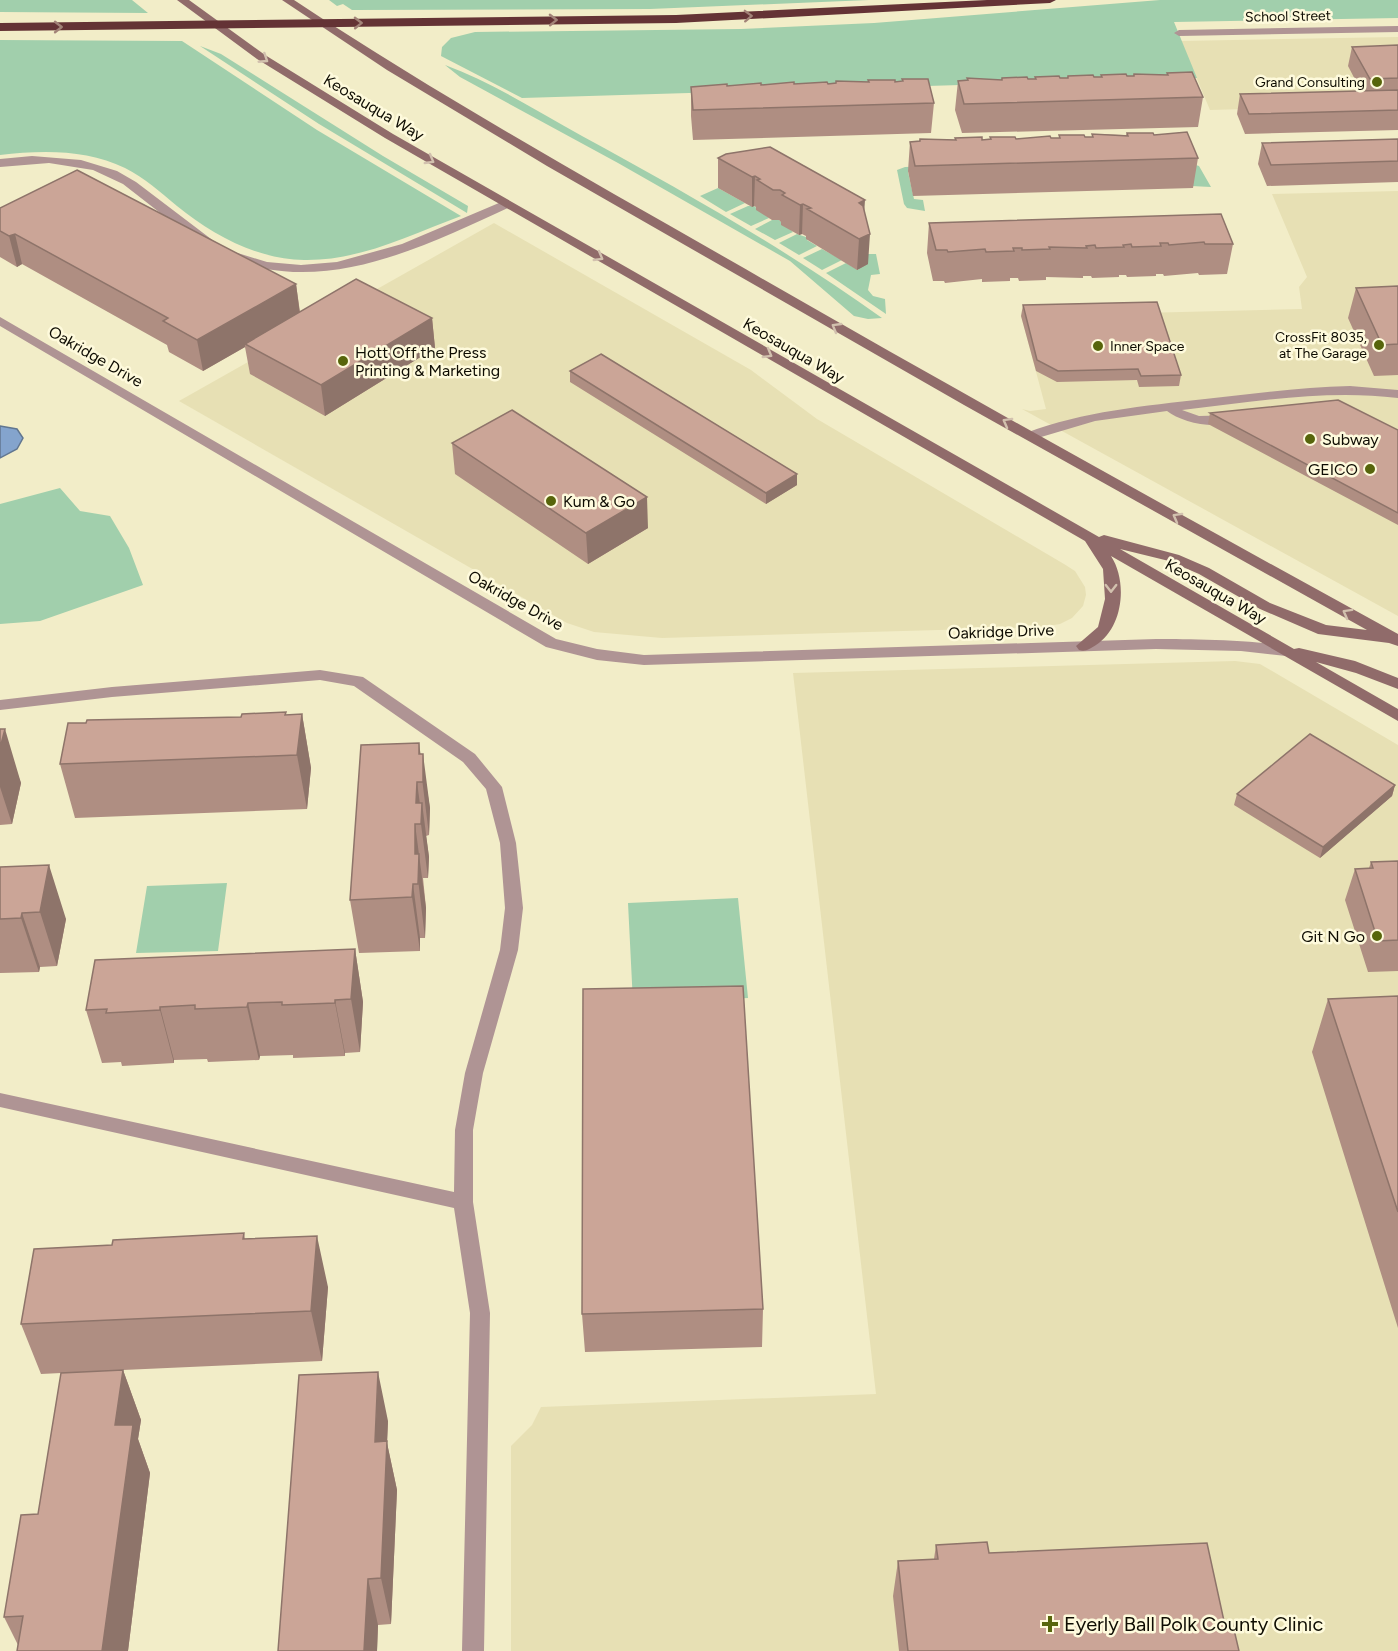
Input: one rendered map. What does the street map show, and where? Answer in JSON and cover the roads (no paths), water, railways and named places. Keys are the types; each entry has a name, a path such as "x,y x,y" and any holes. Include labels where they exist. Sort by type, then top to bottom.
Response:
{"highway":[{"path":"0,27 215,26 779,15 1050,0"}],"main road":[{"name":"Keosauqua Way","path":"182,0 261,57 389,136 1088,536 1398,717"},
{"path":"287,0 322,24 584,182 1031,436 1396,639"},
{"path":"1088,536 1174,558 1204,571 1274,611 1323,630 1396,639"},
{"path":"1084,646 1100,635 1106,624 1112,594 1111,577 1106,560 1088,536"},
{"path":"1286,651 1343,663 1375,673 1398,684"}],"street":[{"name":"School Street","path":"1179,33 1398,29"},
{"path":"0,163 39,160 72,161 102,169 127,181 167,213 224,252 244,260 272,266 302,268 335,266 368,260 393,252 506,204"},
{"name":"Oakridge Drive","path":"0,321 551,643 579,652 610,658 666,660 1198,644 1286,651"},
{"path":"1031,436 1084,418 1170,407 1307,392 1358,390 1398,394"},
{"path":"1347,405 1353,400 1358,390"},
{"path":"1170,407 1181,417 1193,420 1242,417"},
{"path":"0,705 112,692 320,675 358,681 469,758 494,787 508,843 514,908 509,950 474,1073 464,1130 463,1202 480,1313 472,1651"},
{"path":"0,1100 463,1202"}],"water":[{"path":"0,426 17,429 23,438 17,449 0,458"}],"place":[{"name":"Grand Consulting","path":"1377,82"},
{"name":"CrossFit 8035, at The Garage","path":"1379,345"},
{"name":"Inner Space","path":"1098,346"},
{"name":"Hott Off the Press Printing & Marketing","path":"343,361"},
{"name":"Subway","path":"1310,439"},
{"name":"GEICO","path":"1370,469"},
{"name":"Kum & Go","path":"551,501"},
{"name":"Git N Go","path":"1377,936"},
{"name":"Eyerly Ball Polk County Clinic","path":"1050,1624"}]}
